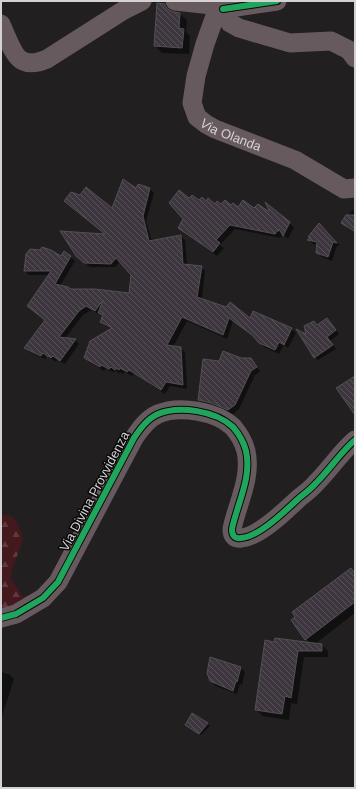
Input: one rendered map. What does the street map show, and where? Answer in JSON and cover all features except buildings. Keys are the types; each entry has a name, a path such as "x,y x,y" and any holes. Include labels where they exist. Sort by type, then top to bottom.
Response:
{"street":[{"path":"1,24 15,53 22,61 38,63 47,59 124,10 142,1"},
{"path":"175,1 212,5 223,9 277,1"},
{"path":"223,9 230,23 239,28 290,43 331,41 349,50 355,58"},
{"name":"Via Olanda","path":"223,9 215,16 196,76 192,103 197,117 215,129 295,160 344,189 355,188"},
{"name":"Via Divina Provvidenza","path":"1,618 16,614 43,598 58,582 134,438 146,422 156,415 172,410 199,411 219,418 233,427 244,446 248,466 232,529 234,537 240,538 251,536 264,528 289,508 316,484 355,440"}],"green space":[{"path":"1,515 11,516 17,523 22,534 23,540 11,572 11,578 22,596 28,597 1,611"}],"cycle path":[{"path":"223,9 277,1"},
{"path":"1,618 16,614 43,598 58,582 134,438 147,421 154,416 167,411 197,411 217,417 226,421 233,427 243,442 247,461 246,481 232,529 232,533 237,538 248,537 256,533 279,516 314,485 355,440"}]}
